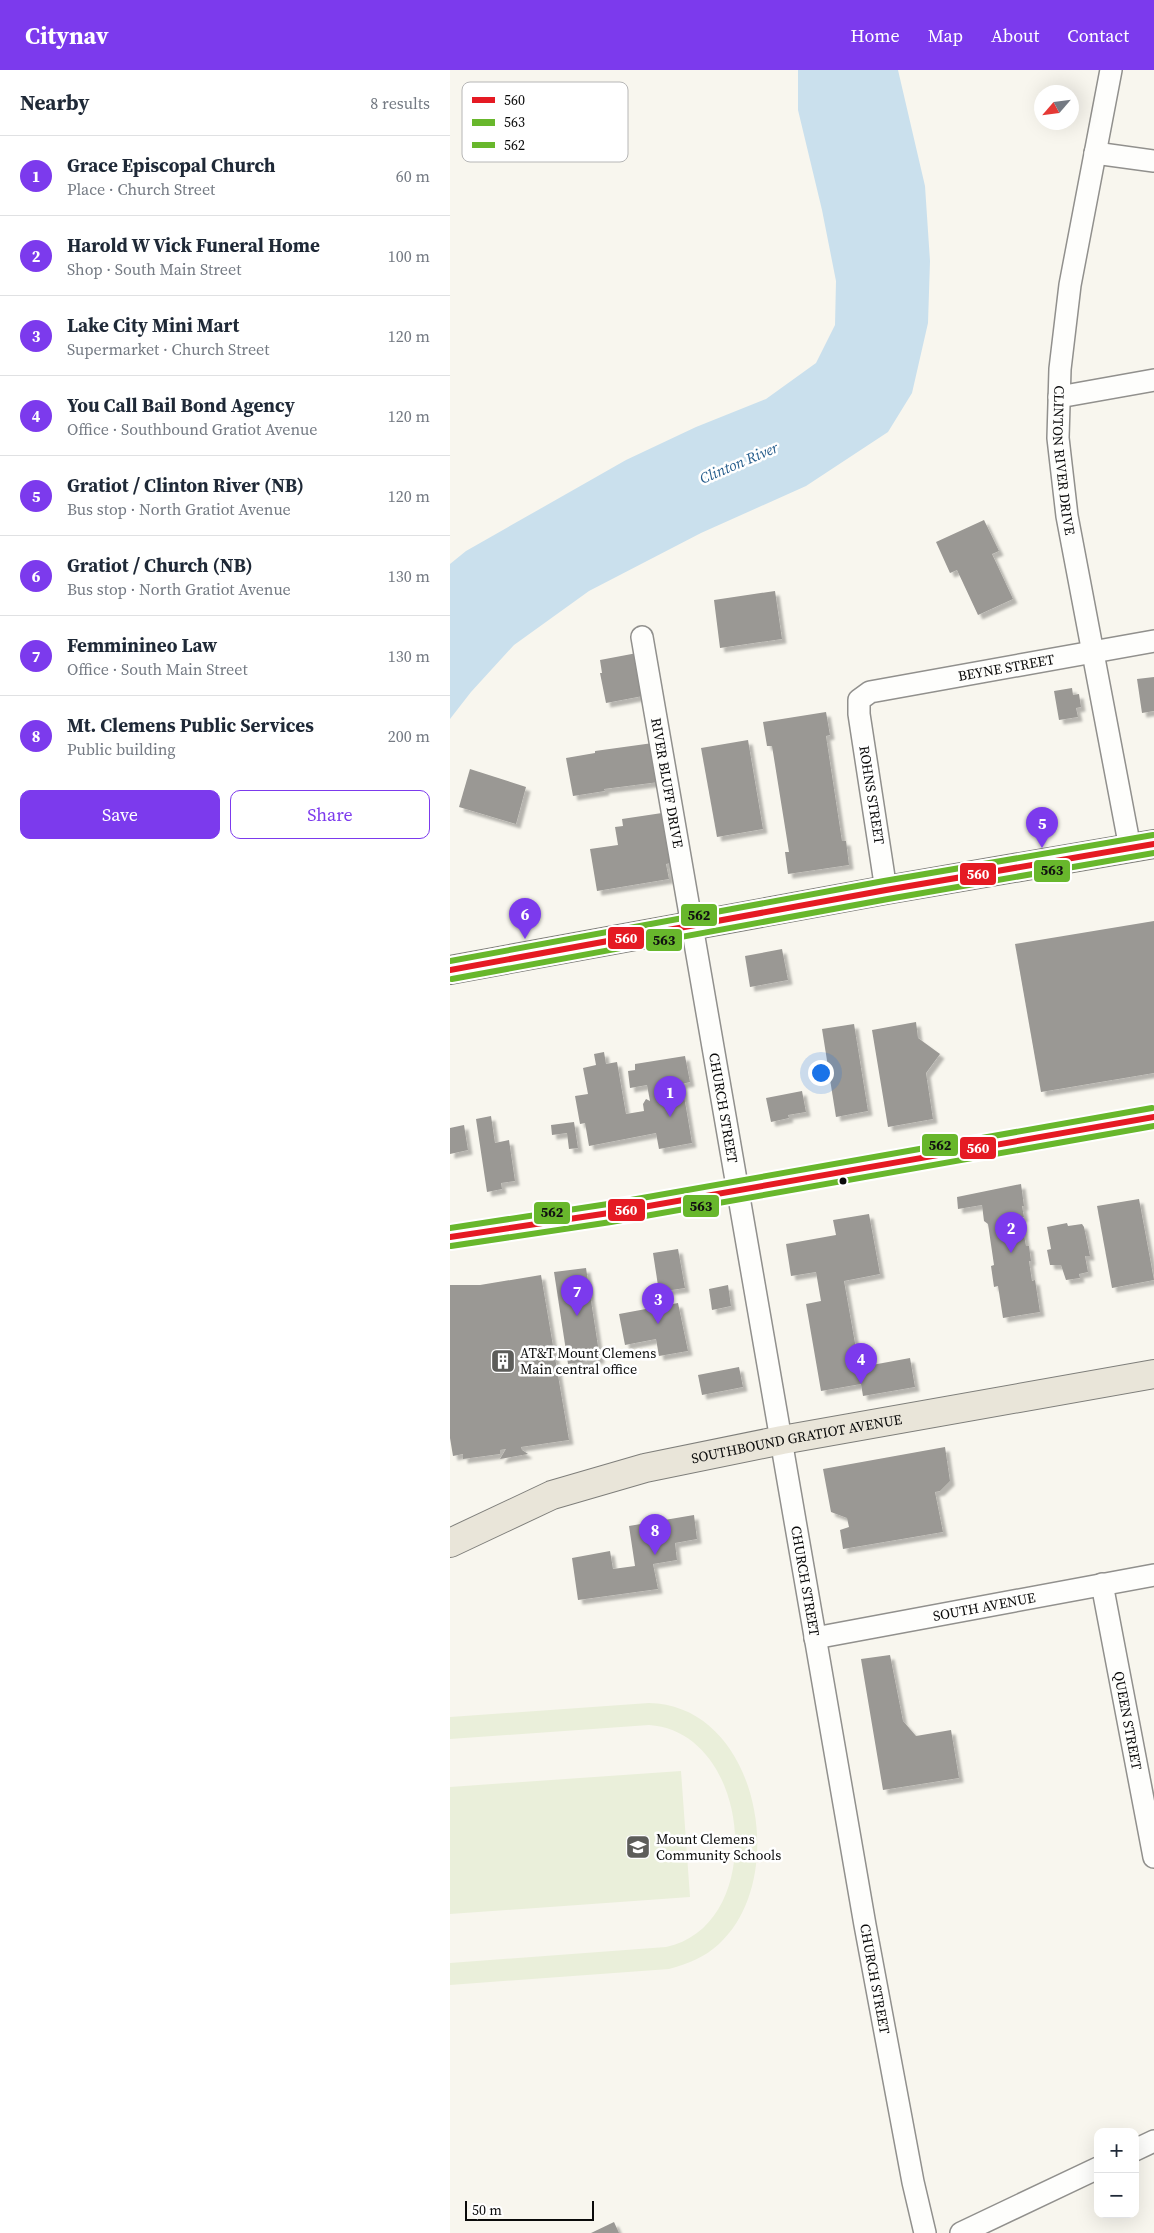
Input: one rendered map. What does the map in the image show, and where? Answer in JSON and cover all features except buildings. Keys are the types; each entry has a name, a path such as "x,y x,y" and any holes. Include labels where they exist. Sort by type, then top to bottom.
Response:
{"main road":[{"path":"450,970 886,890 1142,846"},
{"name":"SOUTHBOUND GRATIOT AVENUE","path":"450,1543 552,1495 645,1468 782,1440 1154,1374"}],"street":[{"name":"CLINTON RIVER DRIVE","path":"1110,70 1070,285 1060,369 1058,438 1067,516 1094,651 1142,846"},
{"path":"1095,153 1154,161"},
{"path":"1059,396 1154,380"},
{"name":"RIVER BLUFF DRIVE","path":"642,638 693,926"},
{"name":"BEYNE STREET","path":"859,700 870,692 1154,640"},
{"name":"ROHNS STREET","path":"859,700 859,714 886,890"},
{"name":"CHURCH STREET","path":"693,926 865,1925 912,2173 926,2233"},
{"path":"450,1237 605,1214 1154,1117"},
{"name":"SOUTH AVENUE","path":"815,1638 1154,1575"},
{"name":"QUEEN STREET","path":"1102,1584 1153,1843"},
{"path":"1139,2148 1154,2141"},
{"path":"961,2233 1094,2170"}],"green space":[{"path":"649,1703 686,1711 716,1732 738,1763 752,1800 757,1839 754,1879 741,1915 714,1949 696,1960 669,1969 450,1985 450,1963 666,1947 699,1932 721,1904 733,1869 735,1831 727,1793 710,1760 684,1736 649,1725 450,1739 450,1717"},
{"path":"681,1771 690,1897 450,1914 450,1787"}],"water":[{"name":"Clinton River","path":"798,70 898,70 925,186 930,261 928,323 912,393 888,432 806,486 701,533 589,591 514,645 471,692 450,719 450,564 466,551 626,460 696,427 766,399 816,363 835,325 836,281 822,210 798,110"}],"transit line":[{"name":"562","path":"450,961 884,881 1153,835"},
{"name":"560","path":"450,970 886,890 1154,844"},
{"name":"563","path":"452,979 888,899 1154,853"},
{"name":"562","path":"450,1228 608,1204 1152,1108"},
{"name":"560","path":"450,1237 609,1213 1154,1117"},
{"name":"563","path":"451,1246 611,1222 1154,1126"}],"place":[{"name":"Gratiot / Clinton River (NB)","path":"1042,848"},
{"name":"Gratiot / Church (NB)","path":"525,939"},
{"name":"Grace Episcopal Church","path":"670,1117"},
{"name":"Harold W Vick Funeral Home","path":"1011,1253"},
{"name":"Femminineo Law","path":"577,1316"},
{"name":"Lake City Mini Mart","path":"658,1324"},
{"name":"AT&T Mount Clemens Main central office","path":"503,1361"},
{"name":"You Call Bail Bond Agency","path":"861,1384"},
{"name":"Mt. Clemens Public Services","path":"655,1555"},
{"name":"Mount Clemens Community Schools","path":"638,1847"}]}
